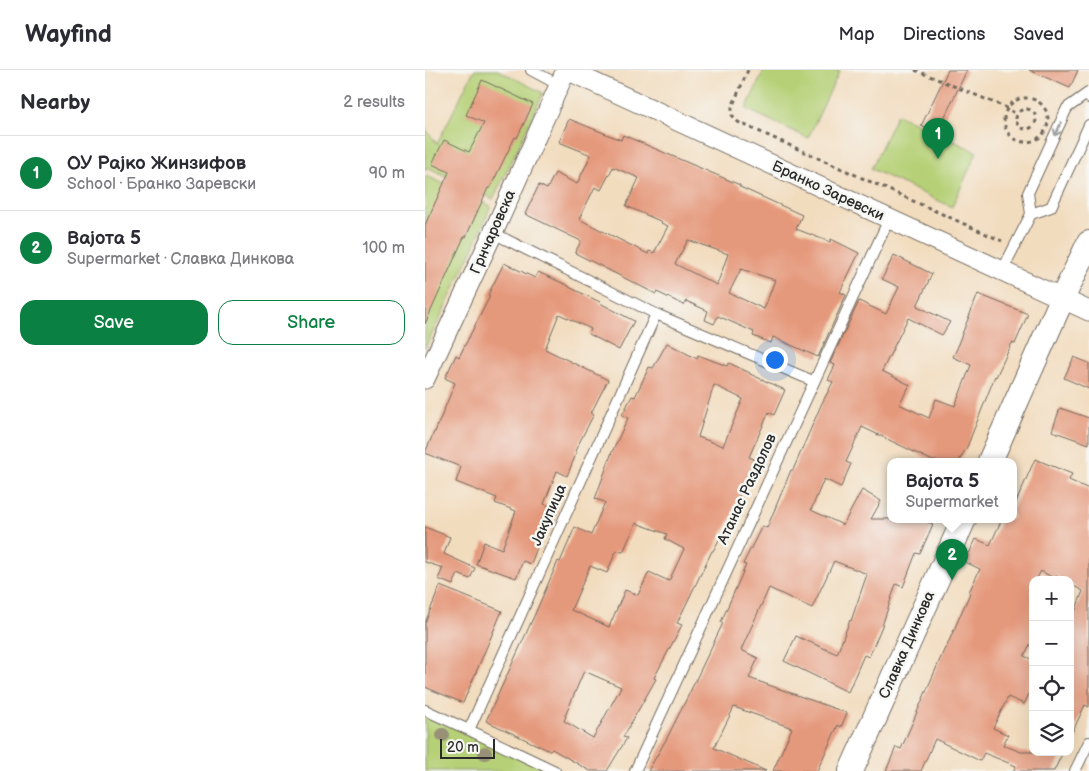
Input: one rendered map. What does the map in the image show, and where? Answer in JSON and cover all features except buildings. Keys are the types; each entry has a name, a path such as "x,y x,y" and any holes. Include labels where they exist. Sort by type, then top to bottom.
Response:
{"street":[{"name":"Бранко Заревски","path":"564,75 889,219 1089,311"},
{"name":"Грнчаровска","path":"425,379 564,75"},
{"path":"991,458 1089,243"},
{"name":"Славка Динкова","path":"851,771 962,523"}],"lane":[{"path":"531,70 564,75"},
{"path":"1002,271 1031,214 1028,193 1067,108 1088,93 1089,98"},
{"path":"1031,214 1051,207 1089,126"},
{"name":"Атанас Раздолов","path":"635,771 889,219"},
{"path":"493,233 656,314 813,381"},
{"name":"Јакупица","path":"469,730 656,314"},
{"path":"425,710 555,771"},
{"path":"1075,771 1089,742"}],"path":[{"path":"748,70 732,107 732,115 738,122 1014,247"},
{"path":"915,70 1007,108 1017,115"},
{"path":"1018,99 1033,99 1040,103 1047,115 1048,122 1041,136 1029,142 1021,142 1009,135 1003,122 1007,108 1018,99"},
{"path":"1024,109 1030,110 1035,115 1035,124 1026,129 1020,127 1016,122 1017,115 1024,109"},
{"path":"1035,124 1045,130"}],"green space":[{"path":"474,70 498,70 543,93 493,199 427,167 425,171 425,128 437,144"},
{"path":"764,70 840,70 808,138 746,109"},
{"path":"897,114 977,152 952,207 871,169"},
{"path":"425,175 491,206 472,251 425,349"},
{"path":"425,710 555,771 425,771"}],"place":[{"name":"ОУ Рајко Жинзифов","path":"938,159"},
{"name":"Вајота 5","path":"952,580"}]}
